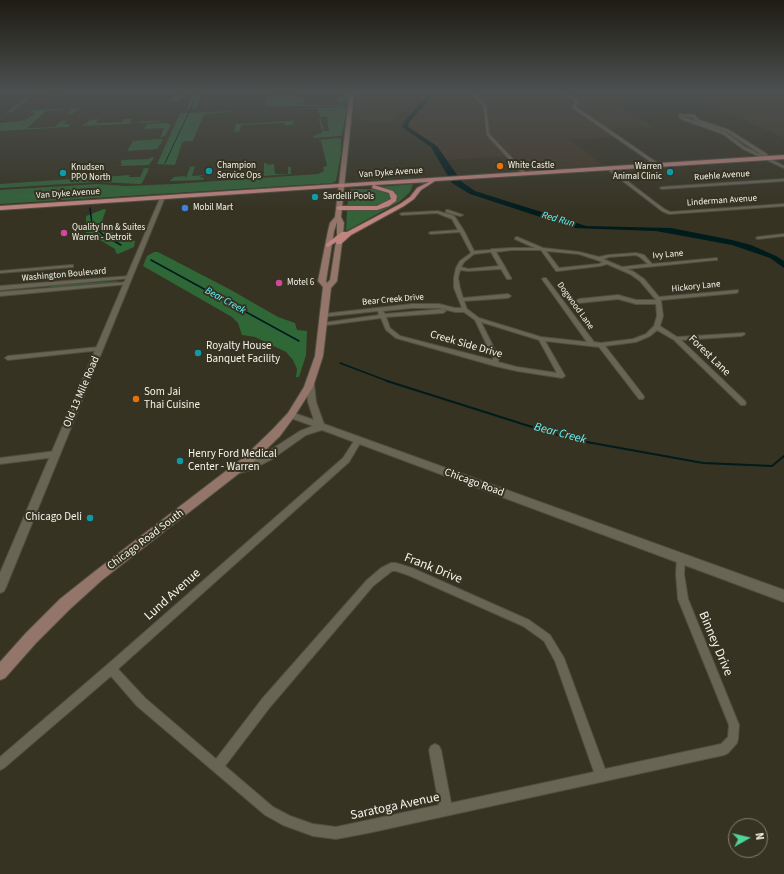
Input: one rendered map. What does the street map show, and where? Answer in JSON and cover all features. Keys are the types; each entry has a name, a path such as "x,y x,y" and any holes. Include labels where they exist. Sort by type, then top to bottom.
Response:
{"main road":[{"path":"291,415 310,383 319,356 327,287 333,281 340,235 341,223 338,217 346,132"},
{"name":"Van Dyke Avenue","path":"0,208 784,157"},
{"path":"339,243 352,232 406,203 423,187 441,179"},
{"path":"328,245 340,235 405,200 412,192 415,181"},
{"path":"339,208 380,207 390,204 395,198 393,194 384,189 356,185"},
{"path":"327,287 322,280 333,223 338,217"},
{"name":"Chicago Road South","path":"2,668 48,620 80,591 236,470 266,443 291,415"}],"street":[{"path":"488,132 488,134 524,173"},
{"path":"610,132 658,164"},
{"path":"723,132 743,147 784,167"},
{"path":"727,132 736,135 750,146 766,155 766,158"},
{"path":"730,136 736,135"},
{"path":"743,147 750,146"},
{"name":"Linderman Avenue","path":"608,168 663,210 675,213 784,205"},
{"name":"Ruehle Avenue","path":"662,188 784,180"},
{"name":"Old 13 Mile Road","path":"0,587 163,197"},
{"path":"402,214 446,210 461,215 454,218"},
{"path":"437,212 454,218 474,253"},
{"path":"431,233 462,231"},
{"path":"758,238 784,235"},
{"path":"517,238 542,249 556,272 600,266 607,262"},
{"path":"492,250 509,278"},
{"path":"492,250 566,250 599,259 623,268 642,280 659,300 660,316 657,327 648,335 634,341 601,345 541,339 477,319 465,310 461,300 456,278 458,268 466,258 474,253 492,250"},
{"path":"599,259 608,256 636,254 642,256 651,265"},
{"name":"Ivy Lane","path":"623,268 715,259"},
{"path":"0,272 71,266"},
{"path":"458,268 468,270 503,267"},
{"name":"Dogwood Lane","path":"544,279 592,344"},
{"name":"Washington Boulevard","path":"0,288 128,280"},
{"name":"Washington Boulevard","path":"0,294 128,280"},
{"name":"Hickory Lane","path":"579,301 618,298 636,302 736,291"},
{"path":"461,300 508,296"},
{"name":"Bear Creek Drive","path":"322,320 380,310 433,306 455,310 465,310"},
{"name":"Creek Side Drive","path":"380,310 388,329 398,337 495,364 532,372 562,376 541,339"},
{"path":"322,320 455,310"},
{"path":"477,319 496,358 495,364"},
{"name":"Forest Lane","path":"657,327 676,339 743,402"},
{"path":"676,339 742,334"},
{"path":"601,345 641,397"},
{"path":"8,358 99,349"},
{"path":"236,470 248,467 269,456 303,433 321,427 312,402 310,383"},
{"name":"Chicago Road","path":"291,415 784,596"},
{"name":"Lund Avenue","path":"0,764 111,669 346,460 358,440"},
{"path":"0,461 56,454"},
{"name":"Binney Drive","path":"681,558 680,574 683,599 692,627 730,713 734,725 733,739"},
{"name":"Frank Drive","path":"218,766 266,702 370,583 384,571 396,567 409,571 526,623 547,638 559,658 600,775"},
{"name":"Saratoga Avenue","path":"111,669 141,702 270,811 287,821 313,830 336,833 712,752 724,749 733,739"},
{"path":"435,750 446,810"}],"shaded area":[{"path":"415,132 609,132 616,137 571,140 603,165 528,170 523,168 512,156 447,160 431,142"},
{"path":"770,132 784,132 784,138"}],"green space":[{"path":"162,132 167,132 165,136 160,138"},
{"path":"172,132 197,132 193,141 185,141 182,143 175,165 157,164"},
{"path":"174,132 184,132 173,161 167,164 161,163 166,153 169,141"},
{"path":"322,132 343,132 340,136 314,138 313,136 322,133"},
{"path":"341,139 341,153 336,181 332,183 0,204 0,190 97,184 126,186 174,184 318,174 324,171 323,167 327,166 321,141 318,140"},
{"path":"163,140 157,149 127,151 133,141"},
{"path":"152,157 154,158 149,165 118,166 121,165 122,163 120,163 122,160 149,159"},
{"path":"264,163 267,163 267,165 274,164 275,174 288,174 288,167 291,167 291,174 264,176"},
{"path":"195,166 192,176 205,175 199,177 204,178 203,180 170,181 174,177 185,176 186,178 190,167"},
{"path":"147,168 149,169 142,183 140,184 98,182 0,188 0,184 130,175 129,177 140,177 144,169 140,169"},
{"path":"413,184 410,192 399,202 346,231 347,210 379,209 391,205 397,200 395,192 377,187"},
{"path":"126,187 133,189 149,187 149,190 128,193 115,192"},
{"path":"350,189 377,189 391,195 391,200 379,206 347,207"},
{"path":"57,192 60,194 40,200 21,197 10,199 20,195"},
{"path":"104,209 106,210 102,221 105,228 121,237 135,241 134,247 118,254 116,253 115,249 100,240 83,240 86,232 83,229 86,223 86,216"},
{"path":"154,252 158,252 231,290 278,317 295,323 297,330 307,331 306,355 299,377 296,377 297,369 293,360 286,352 255,337 242,335 238,323 232,317 143,266 147,256"},
{"path":"118,281 115,283 48,288 52,285"}],"water":[{"name":"Red Run","path":"409,132 415,132 437,146 462,182 475,191 586,226 671,228 732,240 751,245 776,256 784,261 784,268 770,258 732,245 656,231 574,228 470,194 452,183 431,147"}],"waterway":[{"name":"Bear Creek","path":"165,163 180,132"},
{"name":"Bear Creek","path":"90,208 92,224 103,235 121,245"},
{"name":"Bear Creek","path":"151,260 299,341"},
{"name":"Bear Creek","path":"340,363 389,382"},
{"name":"Bear Creek","path":"389,382 570,439 703,463 772,466 784,456"}],"place":[{"name":"White Castle","path":"500,166"},
{"name":"Champion Service Ops","path":"209,171"},
{"name":"Warren Animal Clinic","path":"670,172"},
{"name":"Knudsen PPO North","path":"63,173"},
{"name":"Sardelli Pools","path":"315,197"},
{"name":"Mobil Mart","path":"185,208"},
{"name":"Quality Inn & Suites Warren - Detroit","path":"64,233"},
{"name":"Motel 6","path":"279,283"},
{"name":"Royalty House Banquet Facility","path":"198,353"},
{"name":"Som Jai Thai Cuisine","path":"136,399"},
{"name":"Henry Ford Medical Center - Warren","path":"180,461"},
{"name":"Chicago Deli","path":"90,518"}]}
